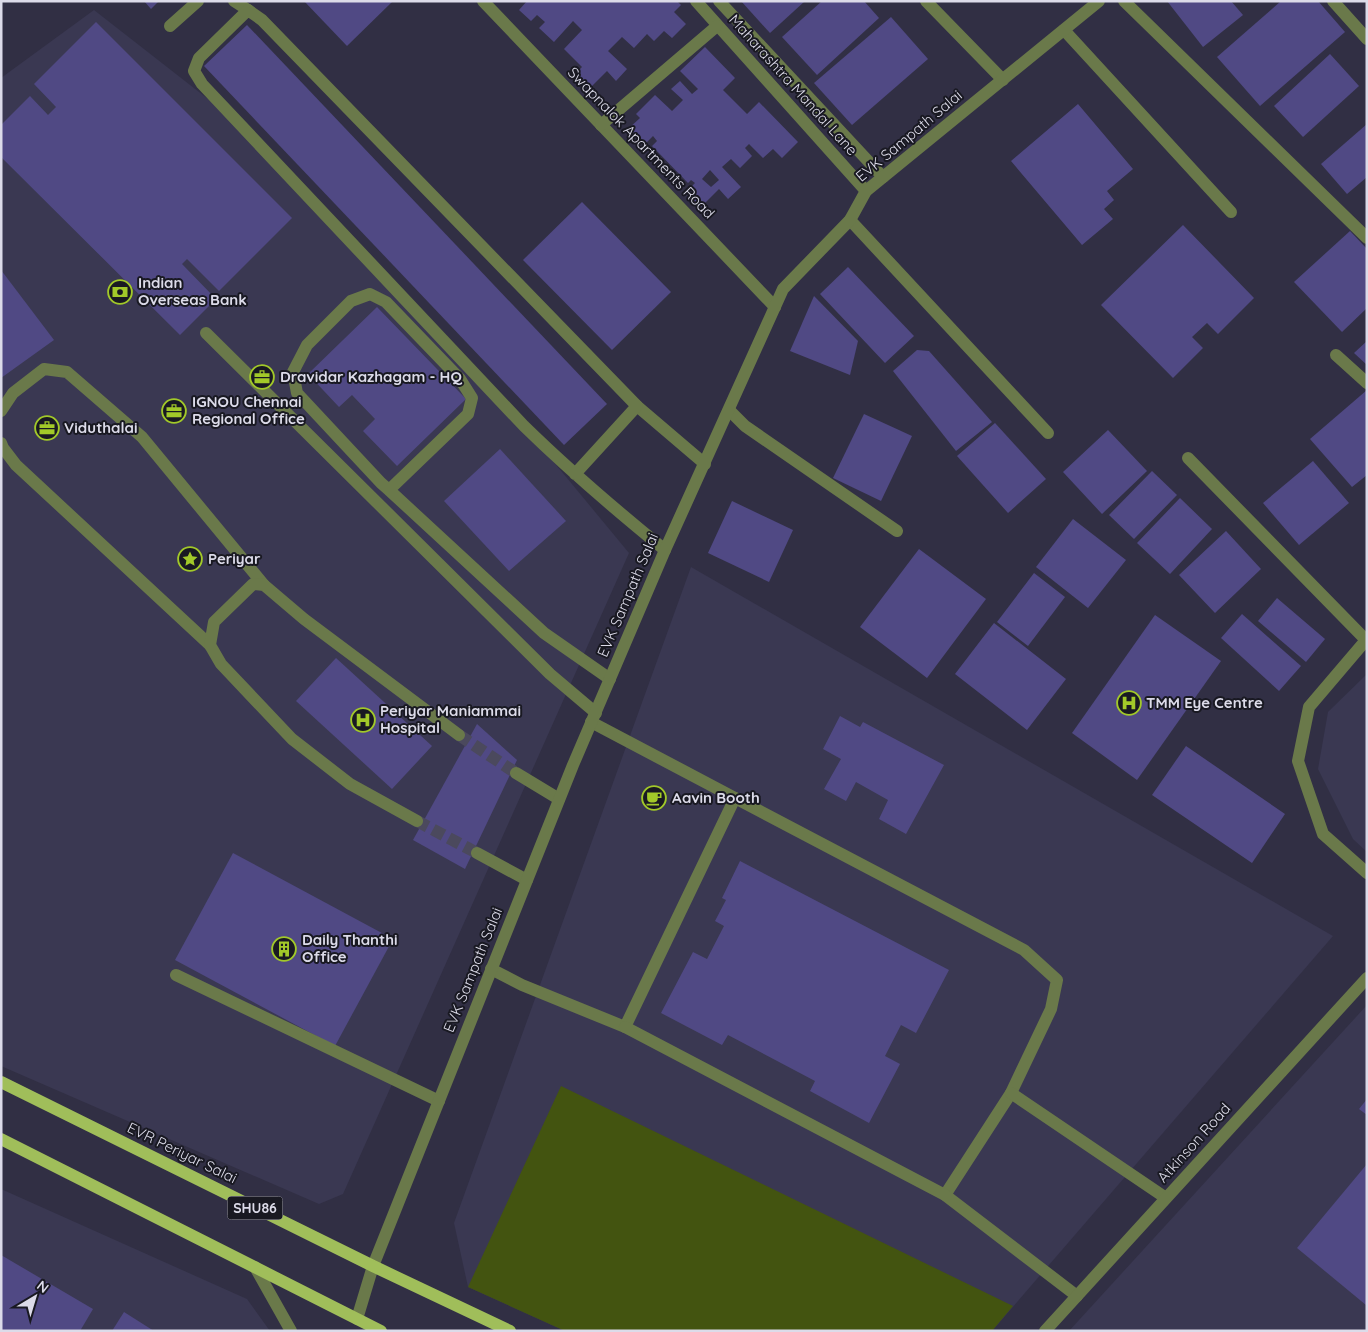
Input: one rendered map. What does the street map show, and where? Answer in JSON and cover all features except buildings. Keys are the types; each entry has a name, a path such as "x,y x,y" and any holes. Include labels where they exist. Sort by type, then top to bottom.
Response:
{"main road":[{"name":"EVR Periyar Salai","path":"1,1082 373,1266 510,1331"},
{"path":"1,1139 381,1331"}],"street":[{"path":"170,26 198,1"},
{"path":"234,1 269,27 637,406 705,464"},
{"name":"Swapnalok Apartments Road","path":"483,1 775,307"},
{"name":"Maharashtra Mandal Lane","path":"696,1 866,191"},
{"path":"719,1 884,177"},
{"path":"926,1 1003,80"},
{"name":"EVK Sampath Salai","path":"357,1319 373,1266 559,799 665,550 783,289 850,220 866,191 1099,1"},
{"path":"1124,1 1367,238"},
{"path":"1333,1 1367,40"},
{"path":"248,10 199,58 194,71 202,84 524,426 575,474 665,550"},
{"path":"601,125 718,26"},
{"path":"1064,30 1232,212"},
{"path":"850,220 1048,433"},
{"path":"389,490 468,414 472,398 460,379 393,309 386,302 370,294 351,300 307,344 293,372 297,392 389,490 544,633 610,679"},
{"path":"206,334 594,717 735,798 1024,950 1057,980 1051,1009 1011,1093 945,1194"},
{"path":"1336,355 1367,383"},
{"path":"1,410 13,393 44,369 67,372 142,437 264,585 304,619 459,736"},
{"path":"575,474 637,406"},
{"path":"729,410 746,426 897,532"},
{"path":"1,443 16,465 210,644 221,664 292,739 350,784 417,821"},
{"path":"1188,458 1366,639 1309,707 1298,761 1323,834 1367,873"},
{"path":"210,644 214,622 253,584 264,585"},
{"path":"516,773 559,799"},
{"path":"625,1027 735,798"},
{"path":"477,853 527,880"},
{"path":"491,969 522,985 625,1027 945,1194 1077,1296"},
{"path":"176,975 439,1101"},
{"name":"Atkinson Road","path":"1046,1331 1367,978"},
{"path":"1011,1093 1166,1198"},
{"path":"254,1267 291,1331"}],"shaded area":[{"path":"94,10 240,124 524,426 629,553 343,1194 319,1204 1,1066 1,78"},
{"path":"691,567 1333,936 992,1331 565,1331 468,1287 454,1223"},
{"path":"1367,674 1367,852 1353,839 1318,769 1328,712"},
{"path":"1367,1005 1367,1331 1069,1331"},
{"path":"1,1189 247,1299 270,1331 1,1331"}],"green space":[{"path":"561,1086 1013,1306 992,1331 565,1331 468,1287"}],"tunnel":[{"path":"459,735 516,773"},
{"path":"417,821 477,853"}],"place":[{"name":"Indian Overseas Bank","path":"120,292"},
{"name":"Dravidar Kazhagam - HQ","path":"262,377"},
{"name":"IGNOU Chennai Regional Office","path":"174,411"},
{"name":"Viduthalai","path":"47,428"},
{"name":"Periyar","path":"190,559"},
{"name":"TMM Eye Centre","path":"1129,703"},
{"name":"Periyar Maniammai Hospital","path":"363,720"},
{"name":"Aavin Booth","path":"654,798"},
{"name":"Daily Thanthi Office","path":"284,949"}]}
